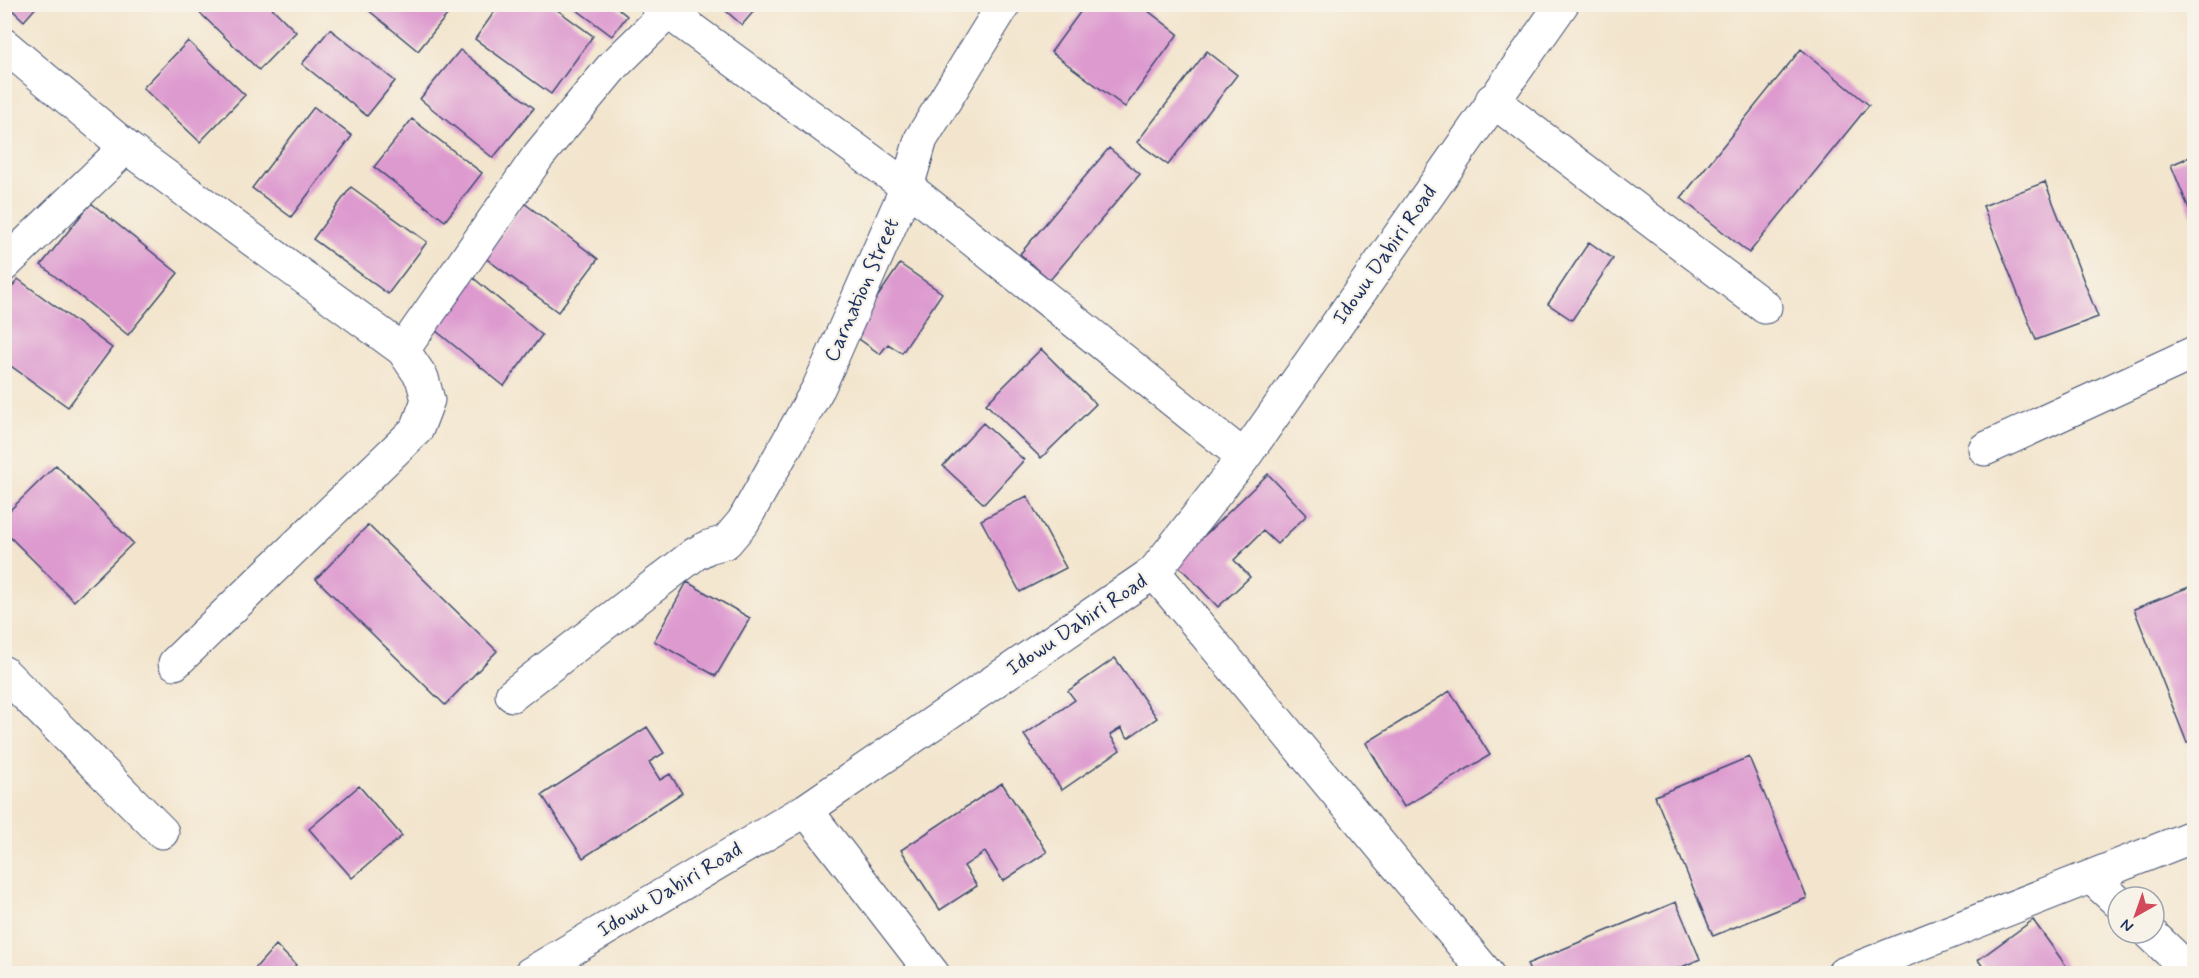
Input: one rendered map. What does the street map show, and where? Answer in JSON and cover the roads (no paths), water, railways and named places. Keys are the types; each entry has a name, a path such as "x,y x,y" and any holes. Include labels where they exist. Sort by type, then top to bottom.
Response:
{"street":[{"name":"Carnation Street","path":"512,695 695,554 708,547 726,542 749,512 819,387 908,187 921,139 1004,4"},
{"name":"Idowu Dabiri Road","path":"530,974 806,810 1154,572 1244,457 1492,100 1562,4"},
{"path":"403,350 539,155 662,9 908,187 1244,457"},
{"path":"4,45 126,147 403,350 422,378 428,400 417,429 175,663"},
{"path":"1492,100 1765,307"},
{"path":"4,265 126,147"},
{"path":"1985,449 2194,353"},
{"path":"1154,572 1487,974"},
{"path":"4,674 162,831"},
{"path":"806,810 933,974"},
{"path":"1843,974 2194,836"},
{"path":"2091,877 2106,891"},
{"path":"2163,945 2193,974"}]}
